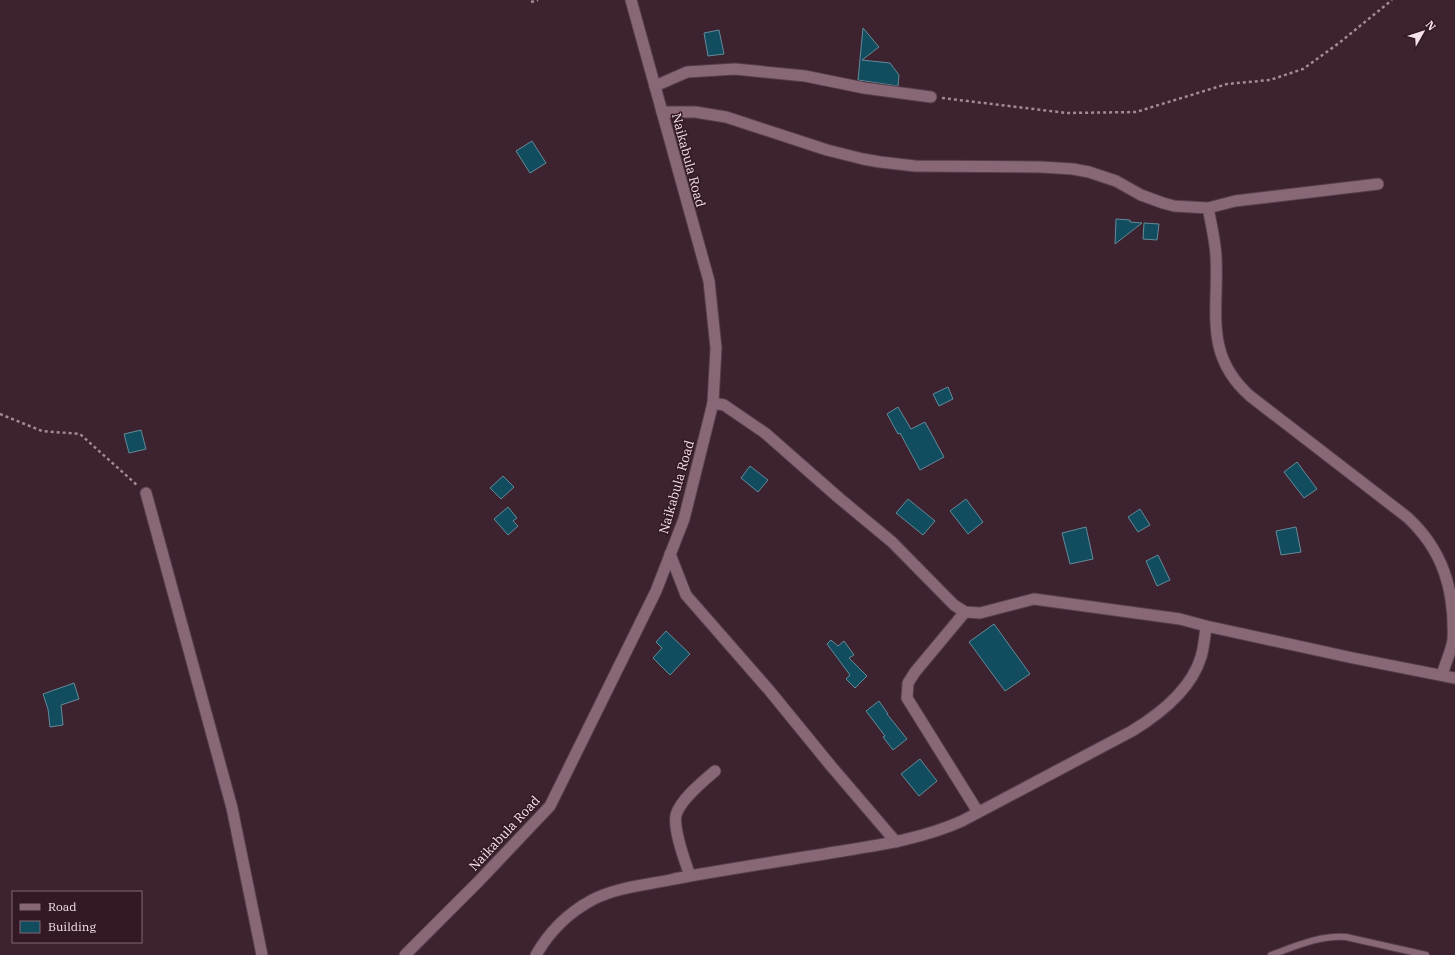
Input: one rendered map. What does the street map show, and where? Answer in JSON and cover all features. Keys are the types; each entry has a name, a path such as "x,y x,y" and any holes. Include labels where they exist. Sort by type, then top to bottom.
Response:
{"street":[{"name":"Naikabula Road","path":"405,955 473,887 550,806 656,591 684,519 713,403 716,348 709,281 631,0"},
{"path":"655,86 688,72 735,69 805,76 864,88 931,97"},
{"path":"662,112 695,112 726,117 827,150 880,162 915,166 1041,167 1073,169 1089,172 1116,181 1141,195 1174,206 1208,208 1235,201 1378,184"},
{"path":"1208,208 1216,255 1217,338 1222,359 1227,369 1233,379 1250,396 1407,517 1429,539 1443,562 1448,574 1454,598 1453,641 1442,675"},
{"path":"713,403 724,405 765,433 892,542 954,605 965,612 980,613 1034,599 1180,619 1206,626 1455,678"},
{"path":"146,493 232,808 262,955"},
{"path":"670,554 686,595 769,690 896,842"},
{"path":"965,612 908,683 907,698 978,812"},
{"path":"536,955 559,924 573,912 592,900 612,892 690,876 896,842 942,830 1154,717 1174,699 1194,674 1202,657 1206,626"},
{"path":"690,876 679,841 676,816 682,804 715,771"}],"lane":[{"path":"1271,955 1314,940 1335,936 1346,937 1426,955"}],"path":[{"path":"531,2 538,0"},
{"path":"931,97 1067,113 1136,112 1227,84 1270,80 1303,69 1339,43 1392,0"},
{"path":"0,414 42,431 80,434 146,493"}],"building":[{"path":"863,28 879,47 862,60 890,63 899,75 898,86 858,80"},
{"path":"719,30 724,54 708,56 704,33"},
{"path":"532,141 546,163 530,173 516,151"},
{"path":"1116,219 1130,220 1130,222 1142,223 1115,244"},
{"path":"1144,223 1159,224 1157,240 1143,239"},
{"path":"948,387 953,399 939,406 933,394"},
{"path":"898,407 911,429 925,422 944,457 920,470 900,433 898,434 887,414"},
{"path":"141,430 146,449 129,453 124,434"},
{"path":"1297,462 1317,489 1304,498 1284,472"},
{"path":"750,466 768,480 758,492 741,478"},
{"path":"503,476 514,487 501,499 490,488"},
{"path":"908,499 935,521 923,535 896,513"},
{"path":"966,499 983,522 968,534 950,511"},
{"path":"508,507 517,518 513,521 518,526 508,535 494,519"},
{"path":"1140,509 1150,525 1138,532 1128,517"},
{"path":"1086,527 1093,559 1070,564 1062,533"},
{"path":"1296,527 1301,552 1281,555 1276,531"},
{"path":"1158,555 1170,580 1157,586 1146,561"},
{"path":"994,624 1030,674 1005,691 969,642"},
{"path":"666,631 690,654 670,675 653,658 662,648 656,642"},
{"path":"831,640 838,646 844,641 854,655 849,658 867,676 855,688 846,679 850,675 827,644"},
{"path":"74,683 79,699 61,705 63,725 50,727 48,709 43,694"},
{"path":"879,701 887,714 907,739 893,750 883,737 885,736 866,711"},
{"path":"920,759 937,781 919,796 901,774"}]}
